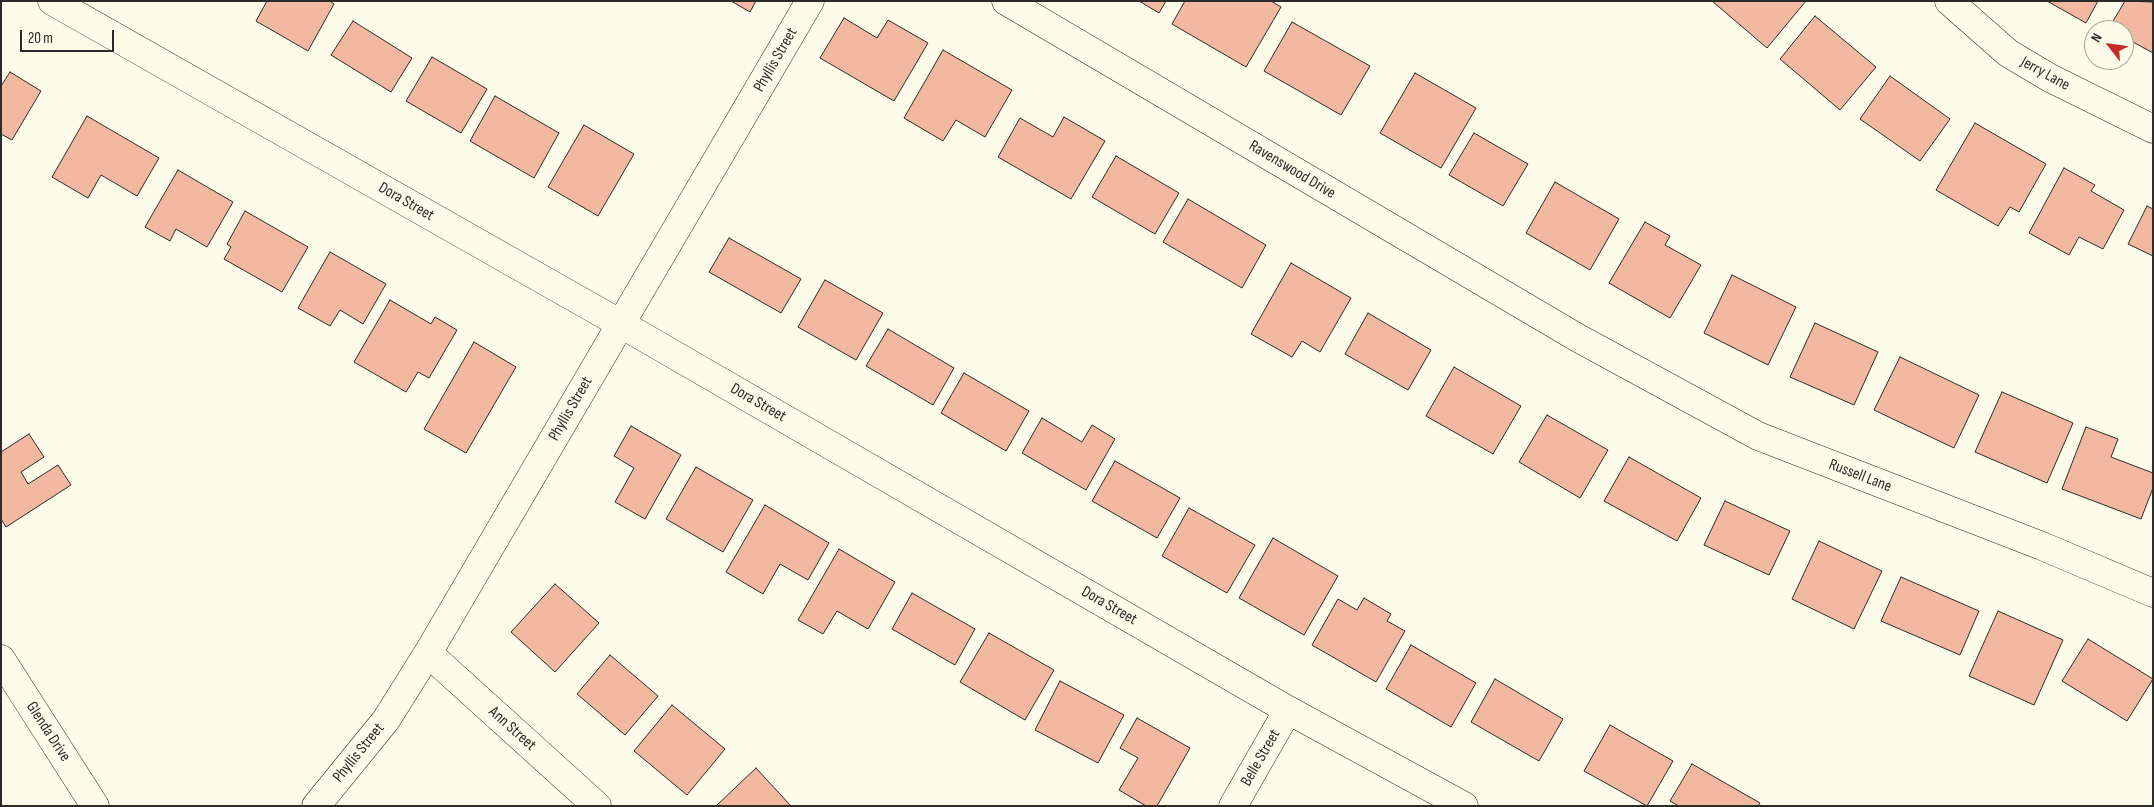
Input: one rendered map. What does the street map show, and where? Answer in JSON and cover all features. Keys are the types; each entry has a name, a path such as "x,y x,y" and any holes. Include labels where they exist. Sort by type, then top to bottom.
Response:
{"street":[{"name":"Dora Street","path":"52,1 621,324 1288,710 1464,806"},
{"name":"Phyllis Street","path":"316,806 386,720 428,653 810,1"},
{"name":"Ravenswood Drive","path":"1006,1 1578,338"},
{"name":"Jerry Lane","path":"1949,1 2008,53 2050,78 2153,129"},
{"name":"Russell Lane","path":"1578,338 1758,436 2032,542 2153,593"},
{"name":"Ann Street","path":"428,653 597,806"},
{"name":"Glenda Drive","path":"1,659 95,806"},
{"name":"Belle Street","path":"1233,806 1288,710"}],"building":[{"path":"267,1 330,1 334,4 308,51 256,21"},
{"path":"731,1 756,1 750,12"},
{"path":"1139,1 1166,1 1159,13"},
{"path":"1185,1 1271,1 1281,7 1246,67 1172,24"},
{"path":"1712,1 1806,1 1767,48"},
{"path":"2047,1 2098,1 2088,20 2084,20 2084,22"},
{"path":"2125,1 2153,2 2153,53 2134,43 2134,20 2114,20"},
{"path":"1815,16 1876,67 1840,110 1780,59"},
{"path":"844,18 877,38 888,20 928,43 894,101 820,58"},
{"path":"353,21 412,58 391,92 331,55"},
{"path":"1292,22 1370,66 1341,115 1264,71"},
{"path":"943,50 1012,90 985,137 956,120 943,141 904,118"},
{"path":"432,57 487,89 461,133 406,101"},
{"path":"10,72 41,91 12,140 1,134 1,86"},
{"path":"1415,73 1476,108 1441,168 1380,133"},
{"path":"1890,76 1950,119 1920,161 1860,119"},
{"path":"495,96 559,133 534,178 470,141"},
{"path":"87,116 159,158 137,196 101,175 88,198 52,177"},
{"path":"1064,117 1105,141 1071,199 998,157 1020,118 1053,137"},
{"path":"1975,123 2046,164 2019,212 2010,207 1998,226 1936,190"},
{"path":"584,125 634,154 598,216 548,187"},
{"path":"1474,133 1528,164 1503,206 1449,175"},
{"path":"1116,156 1179,193 1155,234 1092,197"},
{"path":"2064,168 2095,185 2091,191 2124,210 2103,249 2079,237 2069,255 2029,233"},
{"path":"178,170 233,202 207,247 176,229 170,241 145,227"},
{"path":"1555,182 1619,219 1590,270 1526,233"},
{"path":"1188,199 1266,245 1242,288 1163,242"},
{"path":"2147,206 2153,209 2153,256 2128,244"},
{"path":"245,211 308,247 282,292 224,259 231,247 227,244"},
{"path":"1645,222 1670,236 1665,245 1701,265 1670,318 1609,283"},
{"path":"729,238 801,279 781,313 709,272"},
{"path":"330,252 386,284 363,324 340,310 330,326 298,308"},
{"path":"1291,263 1351,298 1320,352 1302,341 1292,357 1251,334"},
{"path":"1732,275 1796,307 1768,365 1704,333"},
{"path":"825,280 883,313 856,360 798,327"},
{"path":"390,300 431,324 435,317 457,330 429,378 418,372 406,392 354,362"},
{"path":"1368,313 1431,350 1408,390 1345,354"},
{"path":"1815,323 1878,352 1854,405 1790,377"},
{"path":"888,329 954,368 933,405 866,366"},
{"path":"474,342 516,367 466,453 424,429"},
{"path":"1900,357 1979,395 1954,448 1874,410"},
{"path":"1454,367 1521,406 1493,454 1426,416"},
{"path":"964,373 1029,411 1006,451 941,413"},
{"path":"2002,392 2073,423 2047,483 1975,452"},
{"path":"1547,415 1608,450 1580,498 1519,462"},
{"path":"1042,418 1082,442 1092,425 1115,439 1086,490 1022,453"},
{"path":"631,426 681,455 645,519 615,502 634,468 614,456"},
{"path":"2086,427 2118,439 2111,457 2153,473 2153,488 2141,519 2062,489"},
{"path":"29,434 44,457 21,472 28,484 58,465 71,485 6,527 1,519 1,452"},
{"path":"1629,457 1701,498 1677,541 1604,501"},
{"path":"1115,461 1180,498 1157,538 1092,501"},
{"path":"696,467 753,500 723,552 666,519"},
{"path":"1725,501 1790,531 1769,575 1704,545"},
{"path":"765,505 829,543 808,580 780,564 763,594 726,572"},
{"path":"1189,508 1255,545 1227,593 1162,556"},
{"path":"1273,538 1338,576 1304,635 1239,598"},
{"path":"1819,541 1882,571 1854,629 1792,599"},
{"path":"839,549 895,582 868,629 837,611 823,634 798,620"},
{"path":"1901,577 1979,611 1960,655 1881,621"},
{"path":"555,584 599,623 555,672 511,632"},
{"path":"912,593 975,629 955,665 892,629"},
{"path":"1364,598 1391,614 1387,621 1405,631 1376,682 1312,645 1338,599 1357,610"},
{"path":"1998,611 2063,640 2034,705 1969,676"},
{"path":"989,633 1054,670 1025,720 960,682"},
{"path":"2088,639 2153,679 2127,721 2062,681"},
{"path":"1411,645 1476,683 1451,727 1386,689"},
{"path":"610,655 658,696 625,735 577,694"},
{"path":"1495,679 1563,719 1539,761 1471,722"},
{"path":"1060,681 1124,715 1098,763 1035,730"},
{"path":"672,705 725,749 687,795 634,751"},
{"path":"1137,718 1190,748 1157,806 1146,806 1119,790 1138,758 1120,748"},
{"path":"1610,725 1673,761 1647,806 1584,771"},
{"path":"1692,764 1760,803 1758,806 1679,806 1670,801"},
{"path":"756,768 791,806 716,806"}]}
